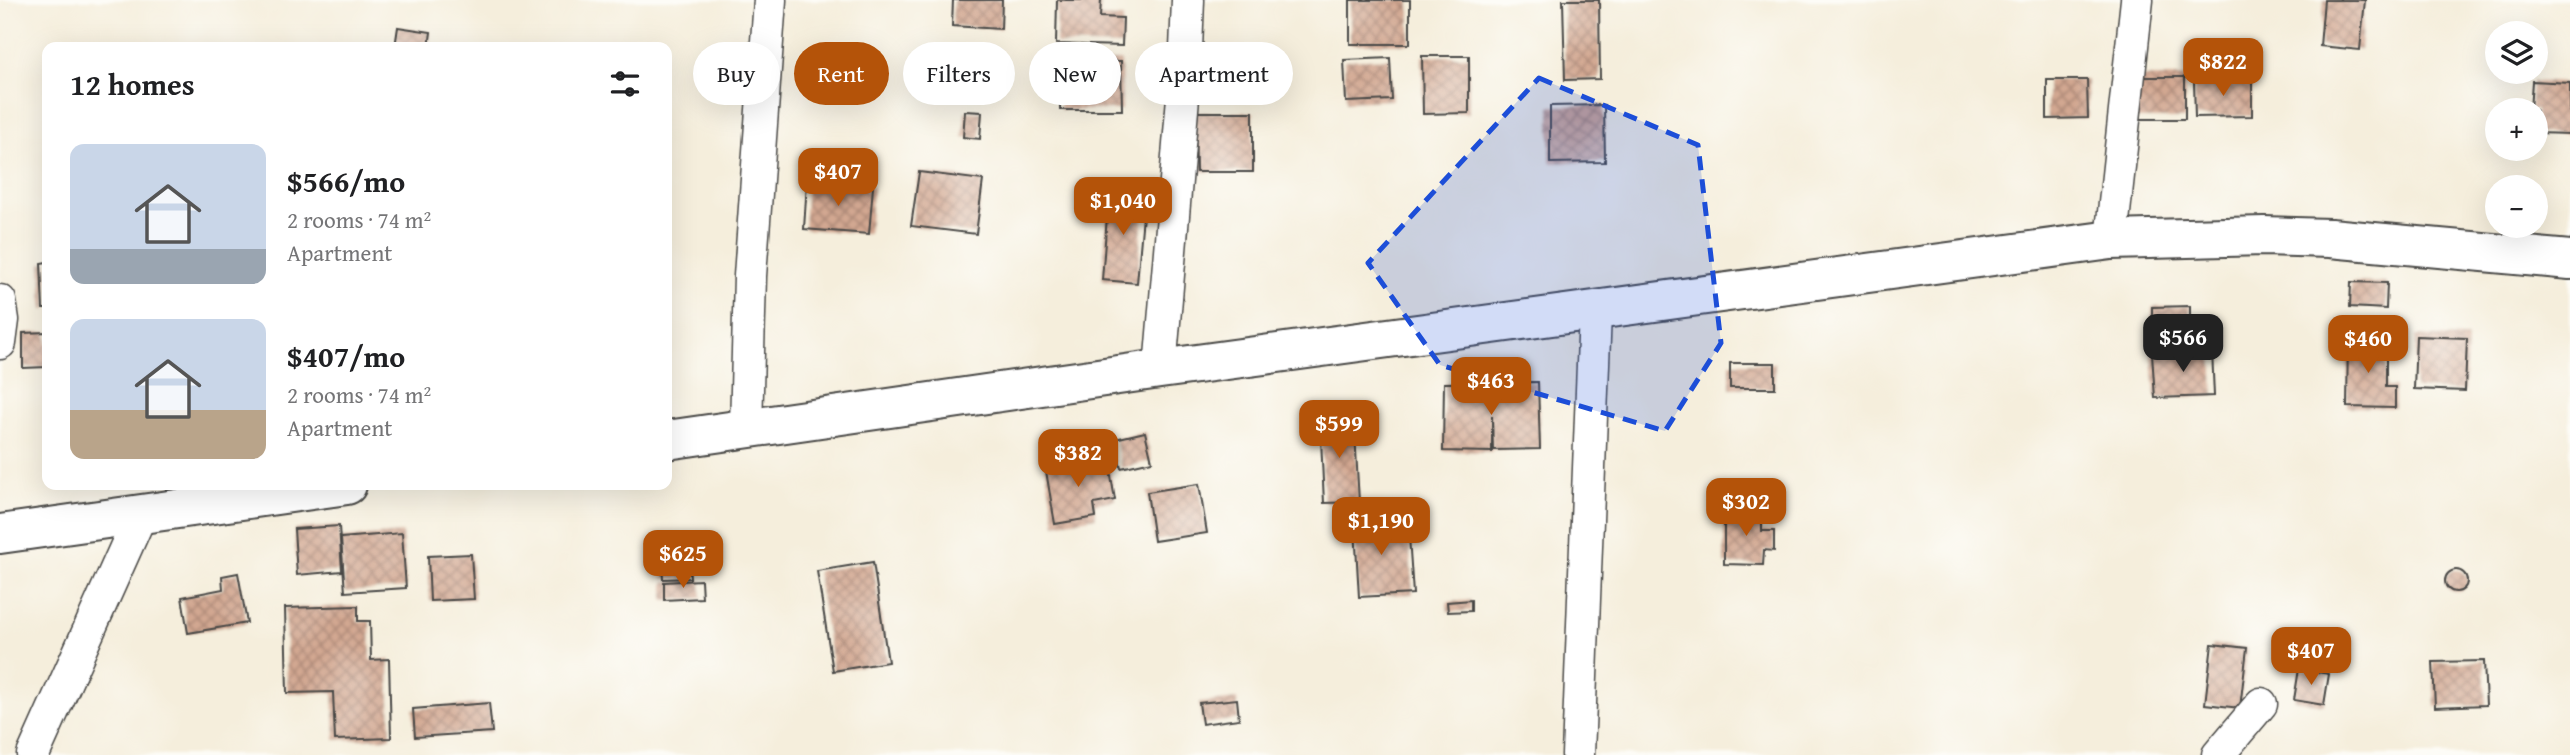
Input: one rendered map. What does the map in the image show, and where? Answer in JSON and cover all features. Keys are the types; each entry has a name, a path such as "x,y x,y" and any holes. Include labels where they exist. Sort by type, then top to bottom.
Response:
{"street":[{"path":"746,428 750,276 770,0"},
{"path":"1160,369 1185,74 1188,0"},
{"path":"2111,240 2137,0"},
{"path":"672,439 1160,369 2111,240 2264,236 2330,238 2570,260"},
{"path":"0,301 3,320 0,343"},
{"path":"1578,755 1595,312"},
{"path":"0,534 311,490"},
{"path":"33,755 141,514"},
{"path":"2218,755 2261,704"}],"highlighted area":[{"path":"1539,78 1698,145 1721,343 1665,431 1440,365 1368,263"}],"building":[{"path":"953,0 1002,0 1001,29 952,26"},
{"path":"1057,0 1101,0 1100,17 1123,18 1122,46 1121,42 1056,42"},
{"path":"1350,0 1410,0 1410,44 1350,44"},
{"path":"1563,0 1599,0 1600,79 1565,80"},
{"path":"2324,0 2365,0 2360,50 2320,46"},
{"path":"398,27 431,32 430,42 396,42"},
{"path":"1422,56 1469,56 1469,113 1423,114"},
{"path":"1390,58 1392,100 1346,102 1344,60"},
{"path":"1121,61 1122,110 1060,110 1060,105 1121,105"},
{"path":"2131,77 2185,77 2185,119 2131,119"},
{"path":"2047,80 2087,80 2088,118 2047,119"},
{"path":"2252,80 2252,116 2195,117 2194,81"},
{"path":"2570,83 2570,134 2548,133 2548,98 2531,98 2532,84"},
{"path":"1604,105 1605,162 1550,163 1550,106"},
{"path":"965,111 982,112 980,139 963,137"},
{"path":"1195,112 1253,112 1253,172 1196,172"},
{"path":"919,172 983,180 976,234 911,226"},
{"path":"807,182 873,187 869,234 804,229"},
{"path":"1109,191 1145,193 1137,283 1102,280"},
{"path":"2351,282 2387,283 2386,309 2350,307"},
{"path":"2190,306 2190,338 2152,338 2152,307"},
{"path":"42,332 42,367 23,368 23,333"},
{"path":"2416,336 2467,338 2465,391 2414,389"},
{"path":"2348,339 2386,340 2386,387 2395,387 2395,408 2347,407"},
{"path":"2212,350 2214,396 2155,398 2152,353"},
{"path":"1730,363 1775,363 1775,388 1730,388"},
{"path":"1538,382 1540,449 1493,450 1492,415 1492,452 1443,451 1444,383"},
{"path":"1354,416 1359,502 1324,503 1320,417"},
{"path":"1145,432 1152,461 1121,468 1115,439"},
{"path":"1091,457 1092,466 1109,464 1115,500 1094,504 1096,517 1055,524 1045,465"},
{"path":"1199,484 1207,533 1154,541 1147,492"},
{"path":"1385,509 1386,538 1409,536 1413,594 1359,597 1354,511"},
{"path":"1724,510 1762,510 1762,531 1774,531 1774,551 1764,550 1763,565 1724,564"},
{"path":"339,526 342,571 297,575 294,529"},
{"path":"402,533 406,588 345,592 341,538"},
{"path":"694,541 695,560 659,563 658,543"},
{"path":"471,554 474,599 430,601 428,556"},
{"path":"873,562 888,662 833,671 817,571"},
{"path":"689,563 690,578 663,579 662,565"},
{"path":"2456,570 2464,573 2467,581 2464,589 2456,592 2448,589 2445,581 2448,573"},
{"path":"238,573 247,623 188,633 182,597 223,589 222,576"},
{"path":"701,580 702,598 664,600 664,582"},
{"path":"1471,600 1471,611 1448,612 1447,602"},
{"path":"358,606 358,621 370,621 371,660 389,659 391,738 335,740 333,692 287,693 285,608"},
{"path":"2212,644 2247,648 2240,708 2205,704"},
{"path":"2484,661 2486,705 2435,707 2433,662"},
{"path":"2299,669 2329,674 2324,705 2294,700"},
{"path":"1237,699 1239,719 1202,724 1199,703"},
{"path":"489,703 492,732 415,737 413,709"}]}
